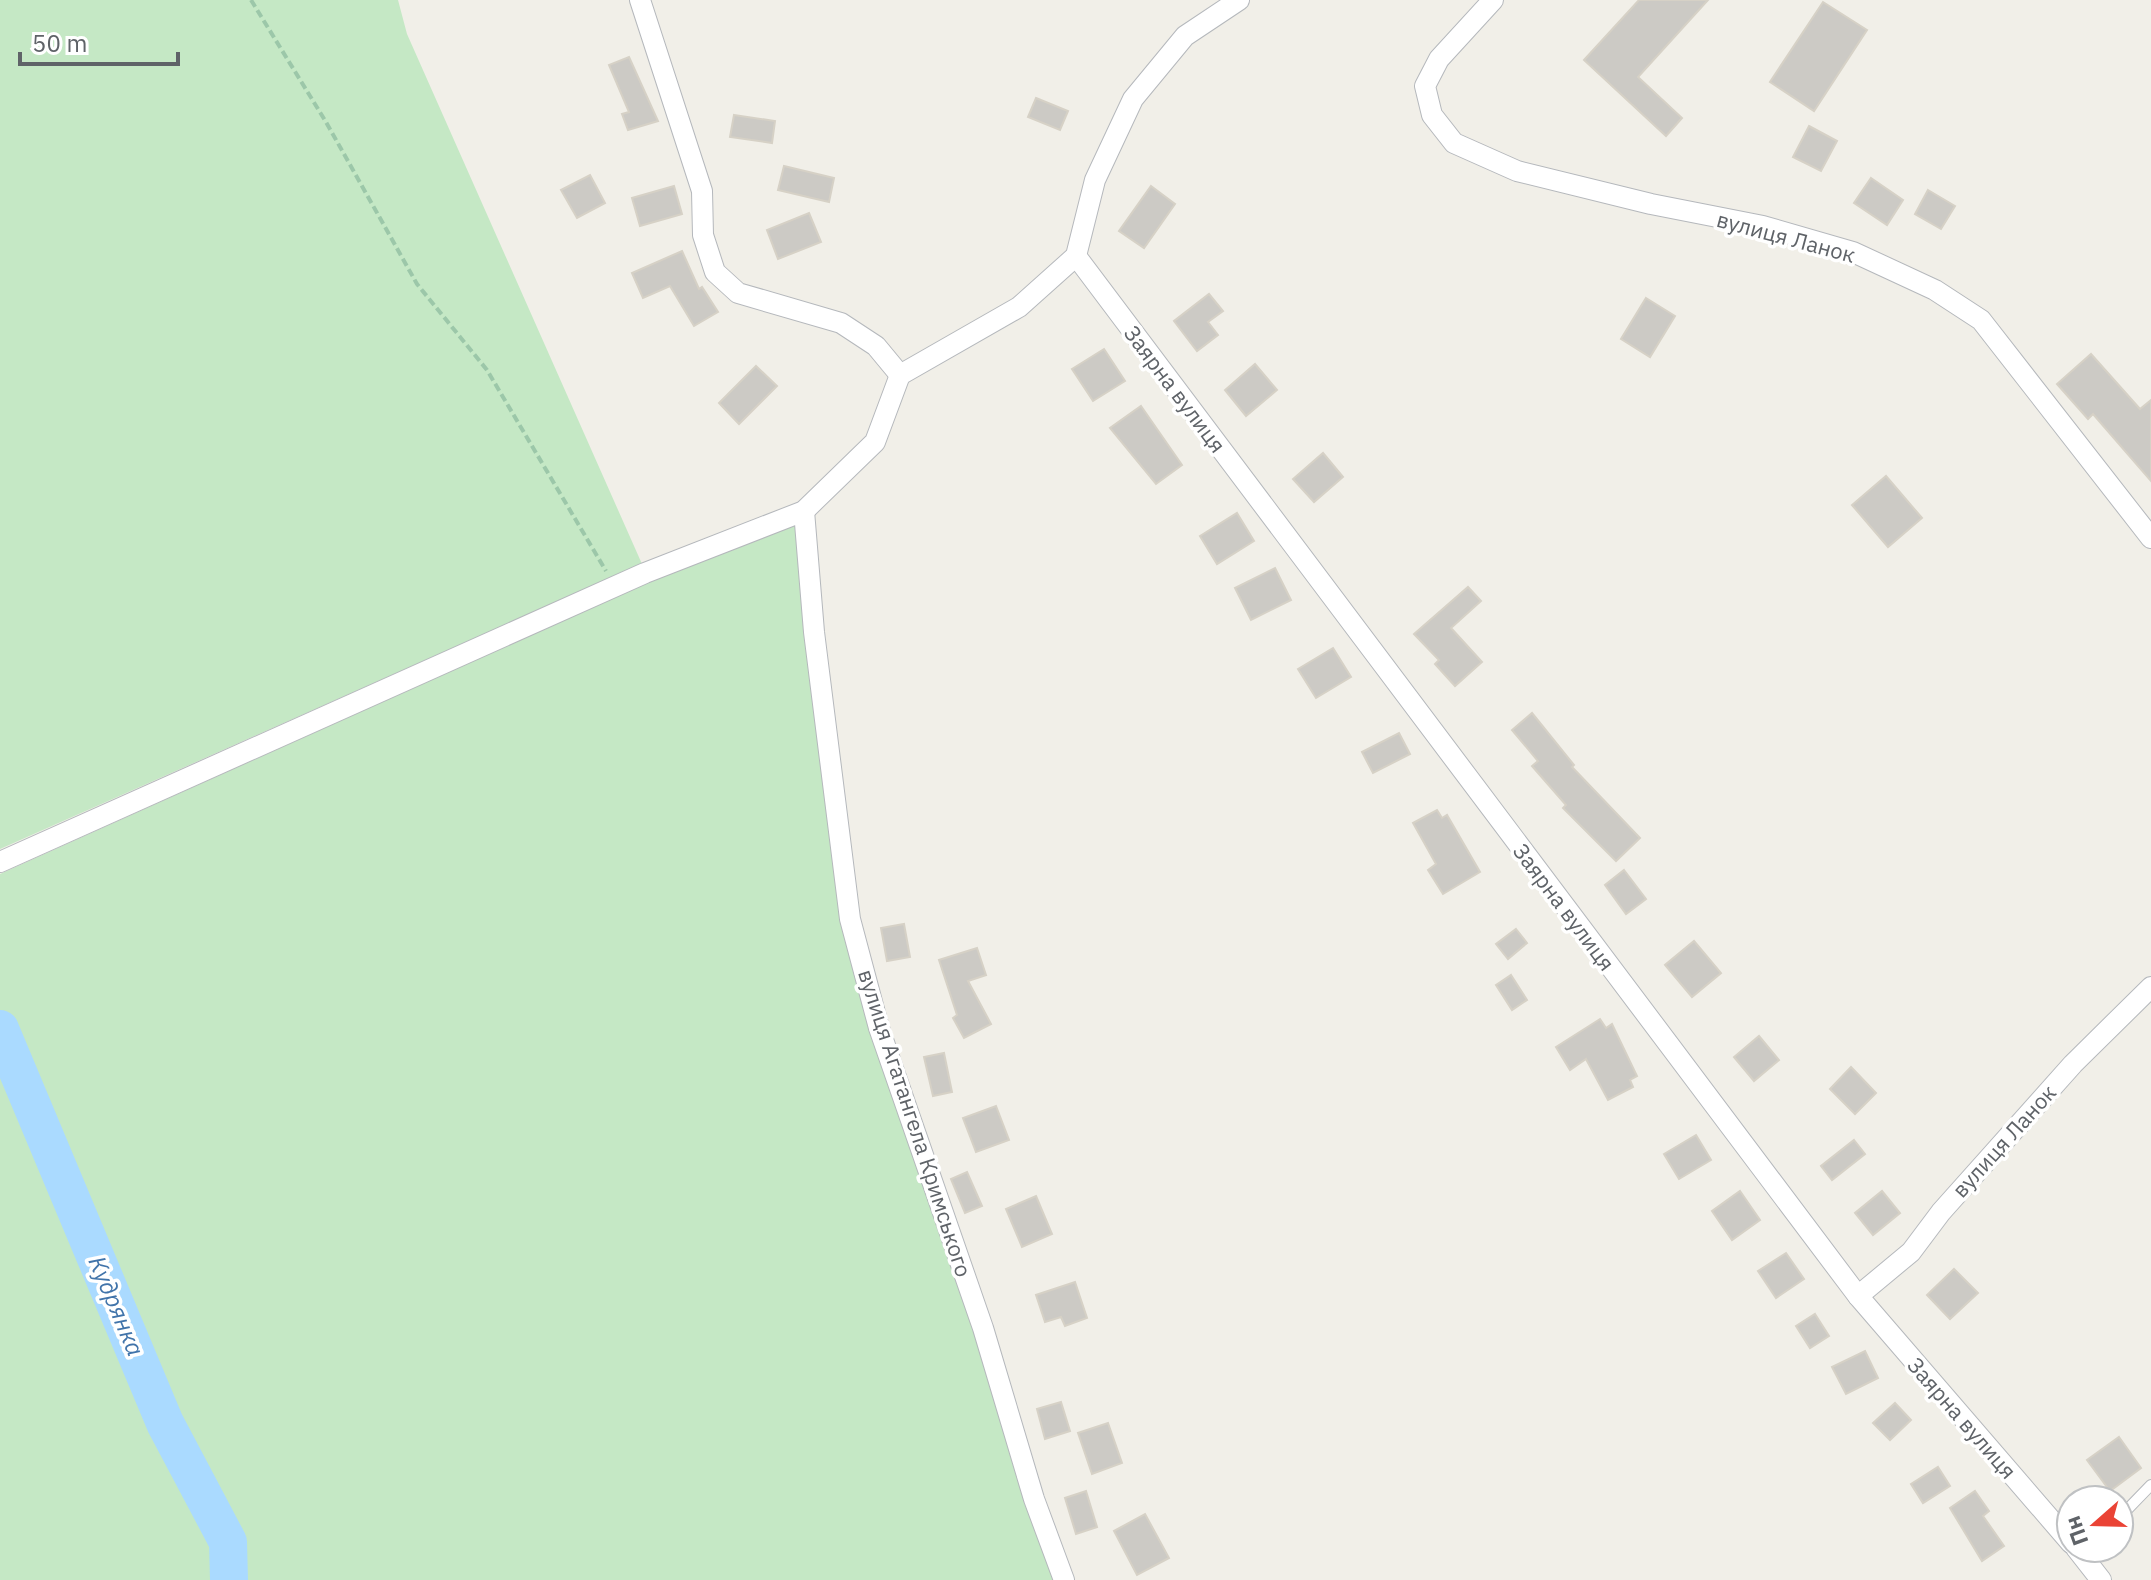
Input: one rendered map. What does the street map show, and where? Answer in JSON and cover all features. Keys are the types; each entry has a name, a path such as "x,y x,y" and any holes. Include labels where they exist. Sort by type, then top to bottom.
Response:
{"street":[{"path":"640,0 702,191 703,235 715,272 738,293 841,323 876,346 900,375"},
{"path":"0,862 615,587 804,511 875,442 900,375 1019,307 1076,256 1095,180 1133,99 1185,36 1239,0"},
{"name":"вулиця Ланок","path":"1489,2 1439,59 1425,86 1432,115 1454,143 1517,171 1651,204 1763,226 1853,252 1935,290 1981,320 2151,538"},
{"name":"Заярна вулиця","path":"1076,256 1858,1296 2055,1522"},
{"name":"вулиця Агатангела Кримського","path":"804,511 814,632 850,919 879,1028 983,1328 1034,1499 1064,1580"},
{"name":"вулиця Ланок","path":"1858,1296 1911,1252 1941,1212 2073,1064 2151,987"}],"lane":[{"path":"2135,1502 2151,1485"}],"path":[{"path":"251,0 326,122 417,284 487,370 615,587"}],"green space":[{"path":"0,0 398,0 407,34 642,564 0,849"},
{"path":"797,524 844,921 1057,1580 0,1580 0,874 651,581"}],"building":[{"path":"1639,0 1708,0 1638,77 1682,118 1666,136 1584,60"},
{"path":"1823,2 1867,30 1814,111 1770,82"},
{"path":"629,57 658,121 628,130 622,114 629,112 609,65"},
{"path":"1036,98 1068,111 1060,130 1028,117"},
{"path":"734,115 775,121 772,143 730,137"},
{"path":"1809,126 1837,141 1821,171 1793,157"},
{"path":"784,166 834,178 829,202 778,190"},
{"path":"590,175 605,203 577,218 561,190"},
{"path":"1871,178 1903,200 1887,225 1854,203"},
{"path":"674,186 682,214 640,226 632,198"},
{"path":"1151,186 1175,204 1144,248 1119,231"},
{"path":"1928,190 1955,206 1941,229 1915,214"},
{"path":"809,213 821,242 778,259 767,230"},
{"path":"682,251 699,289 702,287 718,312 694,326 670,286 643,298 632,273"},
{"path":"1209,294 1223,311 1208,322 1218,335 1197,351 1174,321"},
{"path":"1646,298 1675,316 1650,357 1621,339"},
{"path":"1104,349 1125,381 1093,401 1072,369"},
{"path":"2091,354 2140,409 2151,400 2151,481 2093,414 2088,419 2057,384"},
{"path":"1255,364 1277,390 1246,416 1225,390"},
{"path":"756,366 777,386 739,424 719,403"},
{"path":"1141,406 1182,465 1156,484 1110,428"},
{"path":"1323,453 1343,477 1314,502 1293,479"},
{"path":"1886,476 1922,518 1888,547 1852,505"},
{"path":"1237,513 1254,541 1217,564 1200,536"},
{"path":"1275,568 1291,600 1251,620 1235,588"},
{"path":"1468,587 1481,601 1451,628 1482,662 1455,686 1435,664 1439,660 1414,634"},
{"path":"1333,648 1351,677 1316,698 1298,669"},
{"path":"1532,713 1574,765 1572,767 1640,838 1616,861 1563,808 1566,805 1532,766 1538,761 1512,730"},
{"path":"1399,733 1410,754 1373,773 1362,752"},
{"path":"1437,810 1442,818 1447,815 1480,872 1443,894 1428,870 1436,864 1413,823"},
{"path":"1624,870 1646,899 1626,914 1605,885"},
{"path":"904,924 910,957 887,961 881,928"},
{"path":"1516,929 1527,943 1508,959 1496,944"},
{"path":"1694,941 1721,973 1692,997 1665,965"},
{"path":"977,948 986,975 968,981 991,1024 964,1038 953,1018 957,1015 939,960"},
{"path":"1511,975 1527,1000 1512,1010 1496,985"},
{"path":"1600,1019 1606,1028 1612,1024 1637,1076 1630,1080 1633,1087 1608,1100 1586,1059 1570,1070 1556,1047"},
{"path":"1759,1036 1779,1060 1754,1081 1734,1057"},
{"path":"944,1053 952,1092 933,1096 924,1057"},
{"path":"1851,1067 1876,1093 1855,1114 1830,1089"},
{"path":"996,1106 1009,1140 976,1152 963,1118"},
{"path":"1696,1135 1711,1160 1679,1179 1664,1154"},
{"path":"1854,1140 1865,1154 1832,1180 1821,1166"},
{"path":"967,1172 982,1206 965,1213 951,1179"},
{"path":"1740,1191 1760,1220 1732,1240 1712,1211"},
{"path":"1882,1191 1900,1213 1873,1235 1855,1213"},
{"path":"1036,1196 1052,1234 1022,1247 1006,1209"},
{"path":"1786,1253 1804,1279 1776,1298 1758,1271"},
{"path":"1954,1269 1978,1293 1950,1319 1927,1295"},
{"path":"1075,1282 1087,1318 1065,1326 1061,1317 1045,1322 1036,1295"},
{"path":"1815,1314 1829,1336 1810,1348 1796,1326"},
{"path":"1865,1351 1878,1378 1846,1394 1832,1367"},
{"path":"1061,1402 1070,1431 1045,1439 1037,1409"},
{"path":"1895,1403 1911,1420 1890,1440 1873,1423"},
{"path":"1108,1423 1122,1463 1092,1474 1078,1433"},
{"path":"2119,1437 2141,1468 2119,1484 2105,1484 2087,1460"},
{"path":"1938,1467 1950,1486 1923,1503 1911,1484"},
{"path":"1086,1491 1097,1527 1076,1534 1065,1498"},
{"path":"1975,1491 1989,1511 1983,1516 2004,1546 1982,1561 1950,1508"},
{"path":"1145,1514 1169,1558 1137,1575 1114,1531"}],"waterway":[{"name":"Кудрянка","path":"0,1029 165,1423 228,1542 229,1580"}]}
